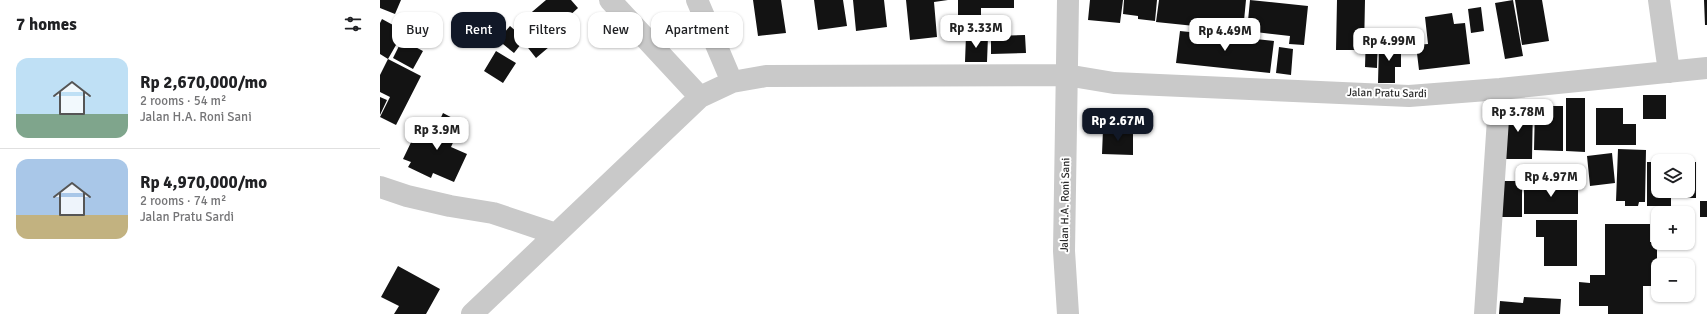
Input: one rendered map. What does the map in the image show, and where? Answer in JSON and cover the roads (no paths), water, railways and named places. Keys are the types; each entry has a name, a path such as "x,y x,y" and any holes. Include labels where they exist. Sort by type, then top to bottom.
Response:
{"street":[{"path":"610,0 700,97"},
{"path":"697,0 732,82"},
{"name":"Jalan H.A. Roni Sani","path":"1068,0 1064,251 1068,314"},
{"path":"1659,0 1669,72"},
{"name":"Jalan Pratu Sardi","path":"472,314 700,97 732,82 766,76 1066,75 1114,83 1409,96 1500,89 1707,68"},
{"path":"1485,314 1500,89"},
{"path":"380,187 442,205 493,213 556,234"}]}
